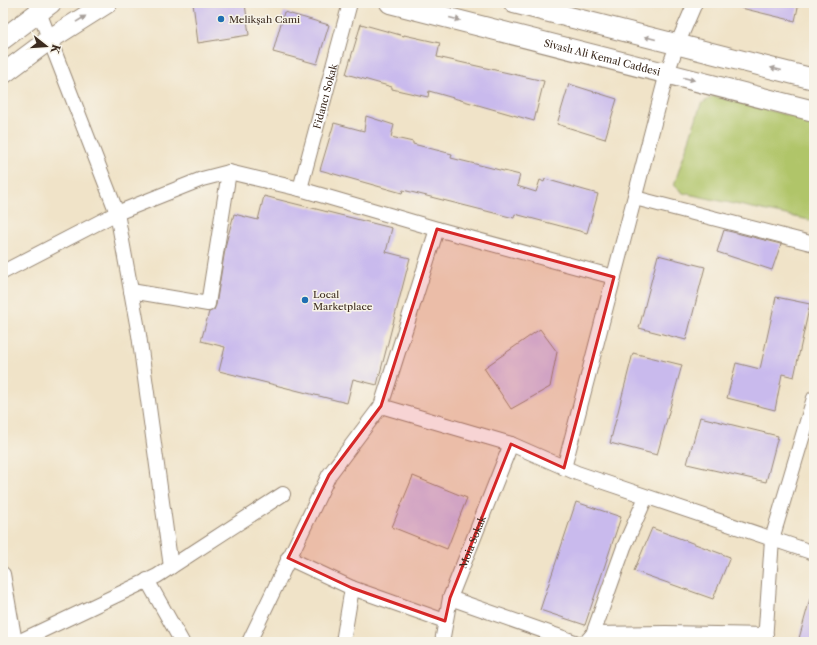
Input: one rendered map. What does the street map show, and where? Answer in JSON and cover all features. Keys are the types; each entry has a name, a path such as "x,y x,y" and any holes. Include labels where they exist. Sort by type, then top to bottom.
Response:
{"main road":[{"path":"3,74 50,39 107,3"},
{"name":"Sivaslı Ali Kemal Caddesi","path":"390,3 814,111"},
{"path":"522,4 814,79"},
{"path":"3,39 43,6"}],"street":[{"name":"Fidancı Sokak","path":"300,189 350,3"},
{"path":"564,468 667,73 695,3"},
{"path":"43,6 50,39 117,213 140,343 171,567"},
{"path":"131,291 208,304 229,172"},
{"path":"3,272 117,213 202,179 229,172 300,189 437,229 614,277"},
{"path":"635,198 814,244"},
{"path":"249,642 329,475 381,406 437,229"},
{"path":"646,497 624,547 589,638 666,633 766,638 772,539 814,398"},
{"path":"381,406 511,444 564,468 814,553"},
{"name":"Moia Sokak","path":"442,642 450,598 511,444"},
{"path":"3,574 4,596 16,642 148,580 171,567 283,494"},
{"path":"288,558 352,588 445,621"},
{"path":"148,580 182,642"},
{"path":"343,642 352,588"},
{"path":"450,598 575,642"}],"highlighted area":[{"path":"437,229 614,277 564,468 511,444 450,598 445,621 352,588 288,558 329,475 381,406"}],"green space":[{"path":"714,96 814,122 814,221 683,193 674,185 701,104"}],"building":[{"name":"Melikşah Cami","path":"193,3 245,3 249,35 198,43"},
{"path":"742,3 799,3 795,21 741,8"},
{"path":"284,12 329,25 317,64 273,52"},
{"path":"361,24 404,36 440,43 437,57 544,81 534,121 429,91 428,97 392,89 392,87 346,74"},
{"path":"569,84 617,99 605,139 557,124"},
{"path":"366,116 394,125 391,137 452,154 451,158 520,175 517,186 536,192 540,180 544,182 545,179 598,194 587,233 515,214 514,218 403,190 402,193 320,170 334,123 364,131"},
{"name":"Local Marketplace","path":"264,196 392,228 386,252 410,258 377,385 353,379 347,403 219,371 225,347 201,341 209,312 214,310 216,305 226,243 234,214 258,220"},
{"path":"724,230 781,244 772,270 717,252"},
{"path":"658,255 705,267 686,340 639,328"},
{"path":"776,297 810,304 794,377 782,374 775,410 727,398 736,363 760,369"},
{"path":"540,329 557,352 550,387 511,409 484,368"},
{"path":"633,353 682,365 657,455 610,443"},
{"path":"700,417 778,436 766,482 687,464"},
{"path":"413,476 467,498 447,549 392,527"},
{"path":"576,502 621,517 585,625 540,610"},
{"path":"652,528 730,557 713,599 634,571"},
{"path":"810,599 814,599 814,642 798,642"}],"place":[{"name":"Melikşah Cami","path":"221,19"},
{"name":"Local Marketplace","path":"305,300"}]}
